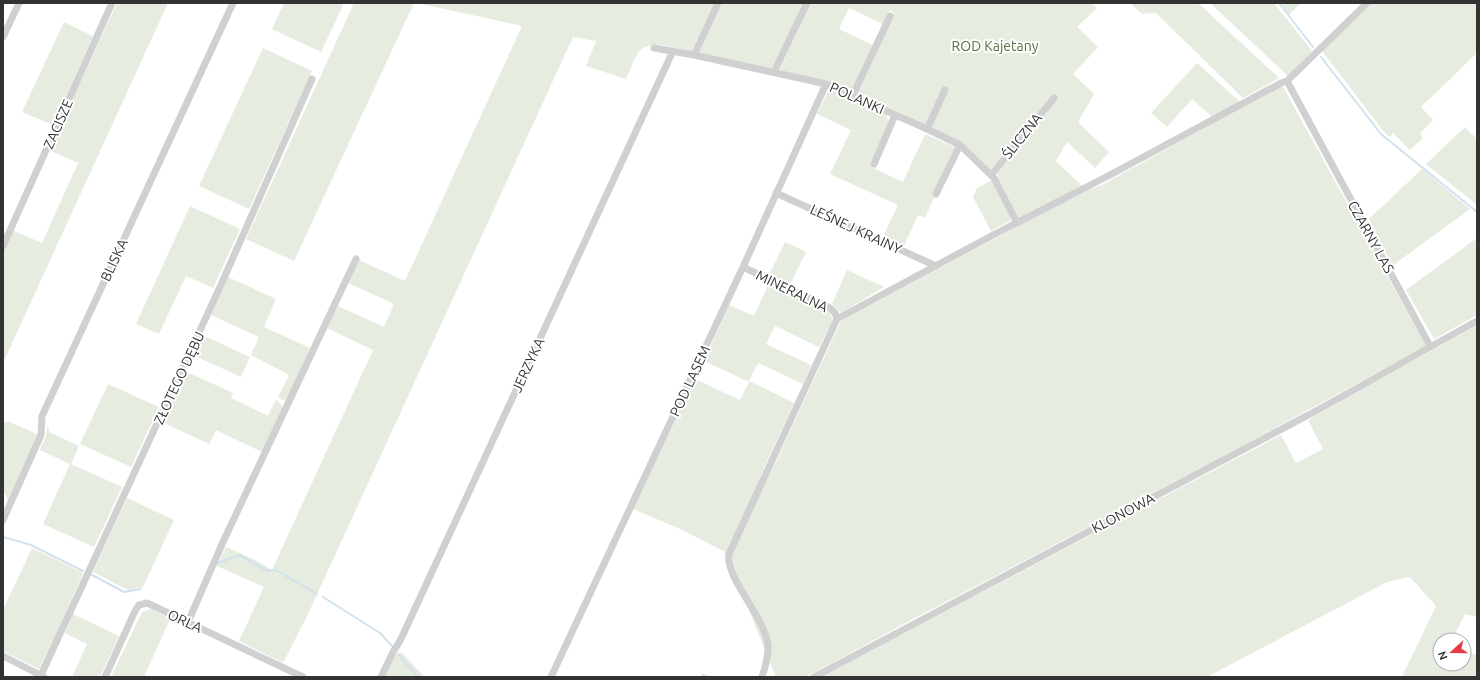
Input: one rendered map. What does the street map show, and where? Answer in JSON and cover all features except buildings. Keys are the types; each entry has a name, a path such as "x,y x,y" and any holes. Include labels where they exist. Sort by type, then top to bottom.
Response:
{"street":[{"path":"3,37 19,3"},
{"name":"ZACISZE","path":"3,246 112,3"},
{"name":"BLISKA","path":"3,520 41,435 42,416 233,3"},
{"path":"694,55 718,3"},
{"path":"774,72 807,3"},
{"path":"762,677 768,652 765,633 732,572 728,557 837,319 1287,81 1367,3"},
{"path":"853,95 890,16"},
{"name":"POLANKI","path":"654,48 694,55 826,84 927,129 960,145 994,178 1017,223"},
{"name":"JERZYKA","path":"381,677 407,626 672,51"},
{"name":"ZŁOTEGO DĘBU","path":"43,676 217,294 312,79"},
{"name":"CZARNY LAS","path":"1287,81 1430,346"},
{"name":"POD LASEM","path":"551,677 743,267 826,84"},
{"path":"927,129 945,90"},
{"name":"ŚLICZNA","path":"991,175 1054,98"},
{"path":"874,164 895,115"},
{"path":"936,194 960,145"},
{"name":"LEŚNEJ KRAINY","path":"776,193 936,266"},
{"path":"188,622 226,535 356,259"},
{"name":"MINERALNA","path":"743,267 830,308 835,313 837,319"},
{"path":"1430,346 1477,321"},
{"name":"KLONOWA","path":"814,677 1321,408 1430,346"},
{"name":"ORLA","path":"105,677 135,611 139,605 147,603 303,677"},
{"path":"3,656 43,676"}],"green space":[{"path":"117,3 168,3 3,363 3,251 12,230 42,243 78,163 49,150"},
{"path":"284,3 344,3 321,52 272,29"},
{"path":"354,3 414,3 294,261 246,239"},
{"path":"417,3 714,3 691,52 663,45 643,48 638,53 626,79 586,66 596,41 573,37 308,614 283,663 239,641 264,587 217,566 226,547 253,559 272,570 373,350 327,328 338,306 384,327 394,304 348,283 359,260 405,281 522,26"},
{"path":"721,3 804,3 773,71 698,54"},
{"name":"ROD Kajetany","path":"810,3 1092,3 1097,8 1077,27 1098,47 1073,74 1094,94 1078,122 1109,152 1095,168 1067,142 1056,161 1083,187 1019,220 997,178 998,169 1057,98 1052,95 990,170 925,125 858,93 894,13 890,10 883,24 849,8 839,29 873,45 852,90 824,80 781,72 780,69"},
{"path":"1130,3 1198,3 1279,78 1243,98 1156,13 1142,14"},
{"path":"1210,3 1274,3 1312,51 1288,76"},
{"path":"1280,3 1301,3 1289,15"},
{"path":"1370,3 1477,3 1477,53 1421,107 1433,120 1420,133 1423,138 1410,150 1393,133 1390,137 1384,132 1322,51"},
{"path":"64,22 93,36 53,125 22,112"},
{"path":"263,48 312,71 249,209 199,186"},
{"path":"1197,63 1240,102 1212,117 1192,99 1167,127 1151,113"},
{"path":"1282,85 1426,346 1233,451 806,677 776,677 725,552 680,529 633,509 695,379 740,400 749,382 704,361 729,305 754,316 769,283 829,312 833,320 819,347 775,326 766,344 811,365 803,384 758,363 749,381 794,403 766,463 742,521 774,466 841,321 1078,194 1102,185"},
{"path":"833,91 886,115 889,122 871,167 903,182 925,134 956,148 925,218 918,215 903,248 882,239 898,205 830,174 851,130 817,114 827,93"},
{"path":"1465,127 1477,139 1477,205 1426,164"},
{"path":"1422,169 1470,209 1392,266 1369,219"},
{"path":"992,180 1011,215 1010,221 991,231 973,197 977,188"},
{"path":"190,206 240,229 213,288 186,276 159,334 136,324"},
{"path":"1477,238 1477,315 1434,339 1406,290"},
{"path":"785,242 806,252 790,285 769,275"},
{"path":"847,270 884,287 841,313 832,304"},
{"path":"228,277 276,299 264,327 310,348 287,399 282,400 278,397 289,375 251,355 259,337 211,315"},
{"path":"1477,325 1477,617 1465,614 1456,632 1432,632 1432,672 1472,672 1472,653 1477,655 1477,677 1402,677 1436,606 1410,577 1387,582 1207,677 821,677 1281,435 1296,463 1323,449 1308,420"},
{"path":"202,335 250,357 241,377 193,355"},
{"path":"185,371 233,393 231,398 268,416 276,399 283,407 262,452 216,430 209,444 162,422"},
{"path":"108,384 159,407 131,467 80,444"},
{"path":"3,421 7,423 8,421 39,435 8,501 6,495 3,493"},
{"path":"47,426 49,432 79,446 71,464 122,487 94,547 43,524 70,464 40,450 46,436"},
{"path":"127,498 174,520 143,587 128,590 93,572"},
{"path":"32,548 83,573 57,633 39,669 3,651 3,610"},
{"path":"151,609 170,619 144,677 111,677 142,612"},
{"path":"73,614 119,636 100,677 72,677 87,644 65,633"},
{"path":"401,652 425,677 385,677 395,655"}],"waterway":[{"path":"1279,3 1313,47"},
{"path":"1321,57 1381,134 1477,212"},
{"path":"3,537 31,545 83,571"},
{"path":"218,563 239,555 268,571 276,570 317,594"},
{"path":"92,575 124,592 141,589"},
{"path":"323,597 380,633 393,647"},
{"path":"398,654 418,677"},
{"path":"703,675 708,677"}]}
